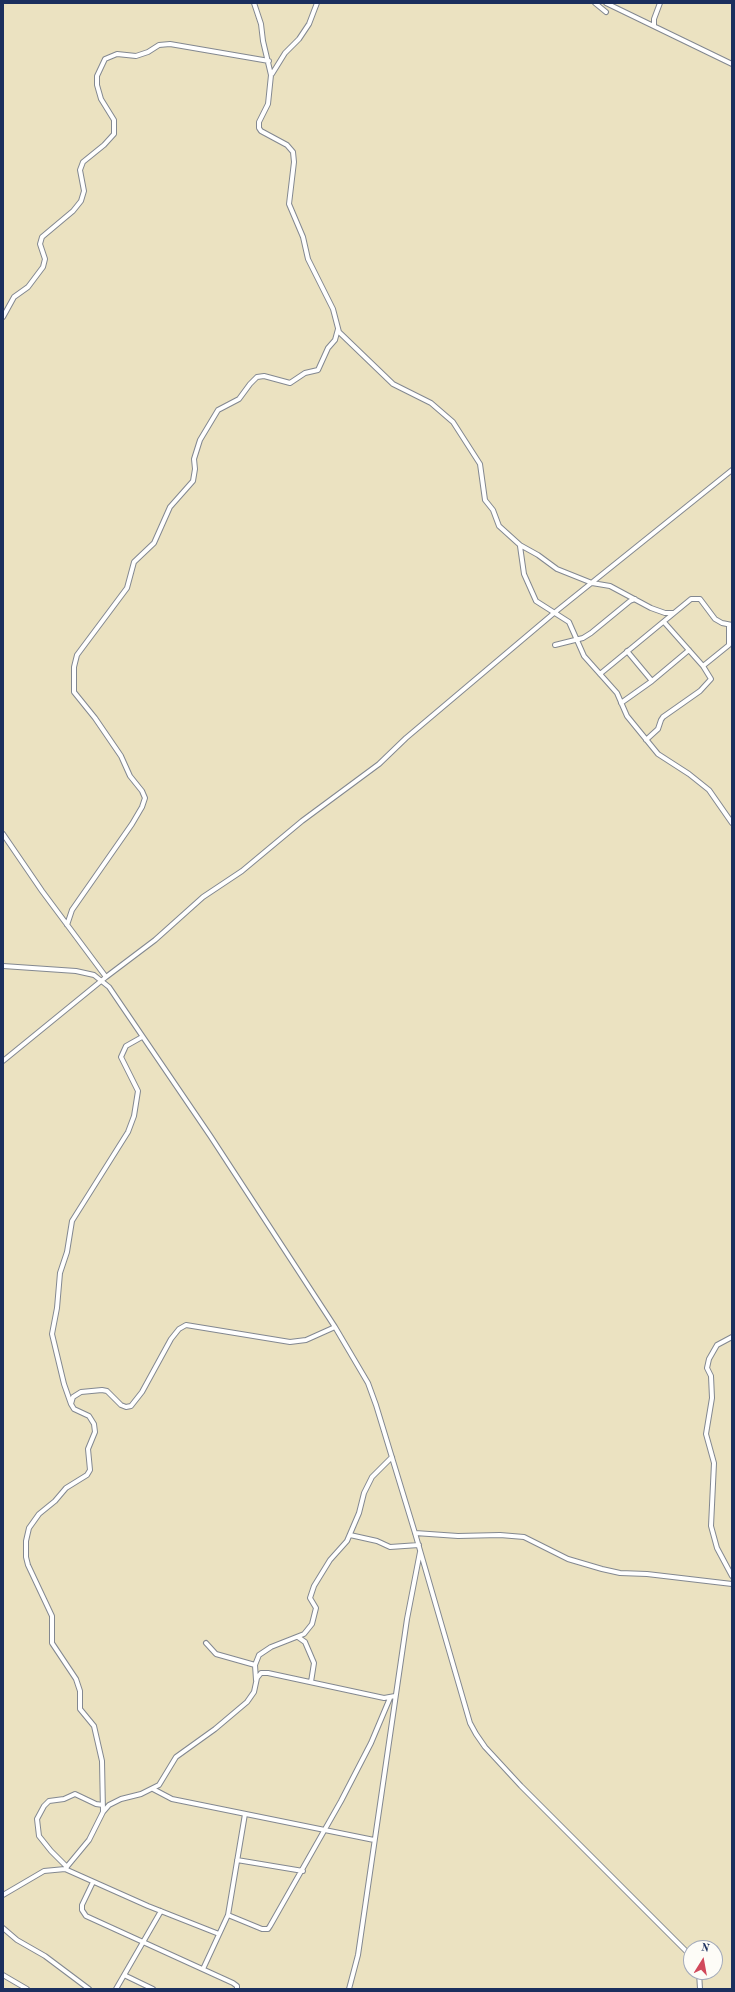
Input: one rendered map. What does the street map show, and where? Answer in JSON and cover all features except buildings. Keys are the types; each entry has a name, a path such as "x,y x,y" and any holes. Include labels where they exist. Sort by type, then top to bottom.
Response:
{"street":[{"path":"67,925 69,913 132,824 145,801 144,793 130,776 121,756 86,705 74,692 74,667 77,656 127,588 134,562 154,543 170,507 193,481 195,469 194,459 200,440 218,410 239,399 250,384 258,377 264,376 290,383 305,373 318,370 328,348 335,340 338,329 333,309 308,260 303,237 289,204 294,162 293,152 287,145 261,131 259,128 268,104 271,75 260,20 254,3"},
{"path":"271,75 285,53 299,39 309,24 316,3"},
{"path":"595,3 606,12"},
{"path":"606,3 732,64"},
{"path":"654,25 654,19 660,3"},
{"path":"3,317 14,297 28,287 43,267 45,259 40,244 42,237 70,214 82,201 84,191 80,170 83,162 104,145 114,134 114,120 101,99 97,85 98,76 105,59 117,54 136,56 148,52 159,45 170,44 269,61"},
{"path":"338,329 393,384 431,403 453,422 480,464 485,500 492,510 499,526 520,545 538,555 554,567 592,583 610,586 662,612 674,613"},
{"path":"3,1061 104,979 155,940 203,897 242,872 307,817 379,764 406,738 554,613 732,470"},
{"path":"520,545 524,574 534,597 542,606 569,622 574,629 576,640 584,656 617,693 627,716 658,754 689,774 709,790 732,823"},
{"path":"600,674 691,599 697,598 704,604 715,619 730,625 729,645 703,666"},
{"path":"554,645 576,640 591,633 630,601 635,599"},
{"path":"646,740 657,731 664,717 711,680 703,666 664,622"},
{"path":"622,703 652,681 689,650"},
{"path":"627,651 652,681"},
{"path":"3,834 67,925 208,1133 334,1327 368,1383 415,1533 467,1712 476,1734 485,1747 521,1786 683,1948"},
{"path":"3,966 76,971 104,979"},
{"path":"103,1812 102,1761 94,1726 80,1709 80,1691 76,1679 53,1646 52,1616 34,1580 26,1557 26,1535 39,1514 69,1486 87,1476 90,1470 88,1449 94,1432 94,1424 89,1416 74,1409 71,1404 52,1337 60,1274 67,1252 72,1221 132,1124 137,1104 138,1091 134,1080 122,1061 121,1053 126,1046 142,1037"},
{"path":"71,1404 73,1397 81,1392 102,1390 106,1391 121,1405 126,1407 131,1406 142,1392 171,1339 179,1329 186,1325 290,1342 306,1340 334,1327"},
{"path":"732,1337 717,1345 709,1359 708,1368 711,1376 712,1398 706,1434 714,1463 711,1516 712,1535 732,1576"},
{"path":"257,1681 255,1666 257,1658 265,1651 298,1637 307,1631 312,1624 316,1608 310,1598 312,1591 330,1560 342,1548 350,1535 369,1483 376,1472 392,1457"},
{"path":"415,1533 458,1536 500,1535 524,1537 568,1559 602,1569 620,1573 647,1574 732,1584"},
{"path":"350,1535 377,1541 390,1547 418,1545"},
{"path":"349,1989 358,1955 395,1696 410,1600 420,1551"},
{"path":"305,1642 307,1631"},
{"path":"298,1637 305,1642 314,1663 310,1682"},
{"path":"206,1643 216,1654 255,1666"},
{"path":"3,1895 44,1871 66,1868 89,1840 103,1812 116,1800 153,1789 162,1782 176,1757 221,1724 247,1702 254,1692 259,1675 264,1673 390,1698 395,1696"},
{"path":"228,1915 262,1929 268,1929 303,1871 325,1830 370,1743 390,1698"},
{"path":"153,1789 172,1799 374,1840"},
{"path":"103,1805 96,1804 75,1794 46,1803 37,1820 39,1836 50,1851 66,1868 93,1882 219,1934"},
{"path":"203,1969 228,1915 245,1814"},
{"path":"237,1860 303,1871"},
{"path":"93,1882 82,1905 83,1913 90,1918 236,1985 237,1989"},
{"path":"116,1989 161,1911"},
{"path":"3,1928 17,1940 45,1956 89,1989"},
{"path":"3,1975 28,1989"},
{"path":"124,1975 153,1989"}]}
